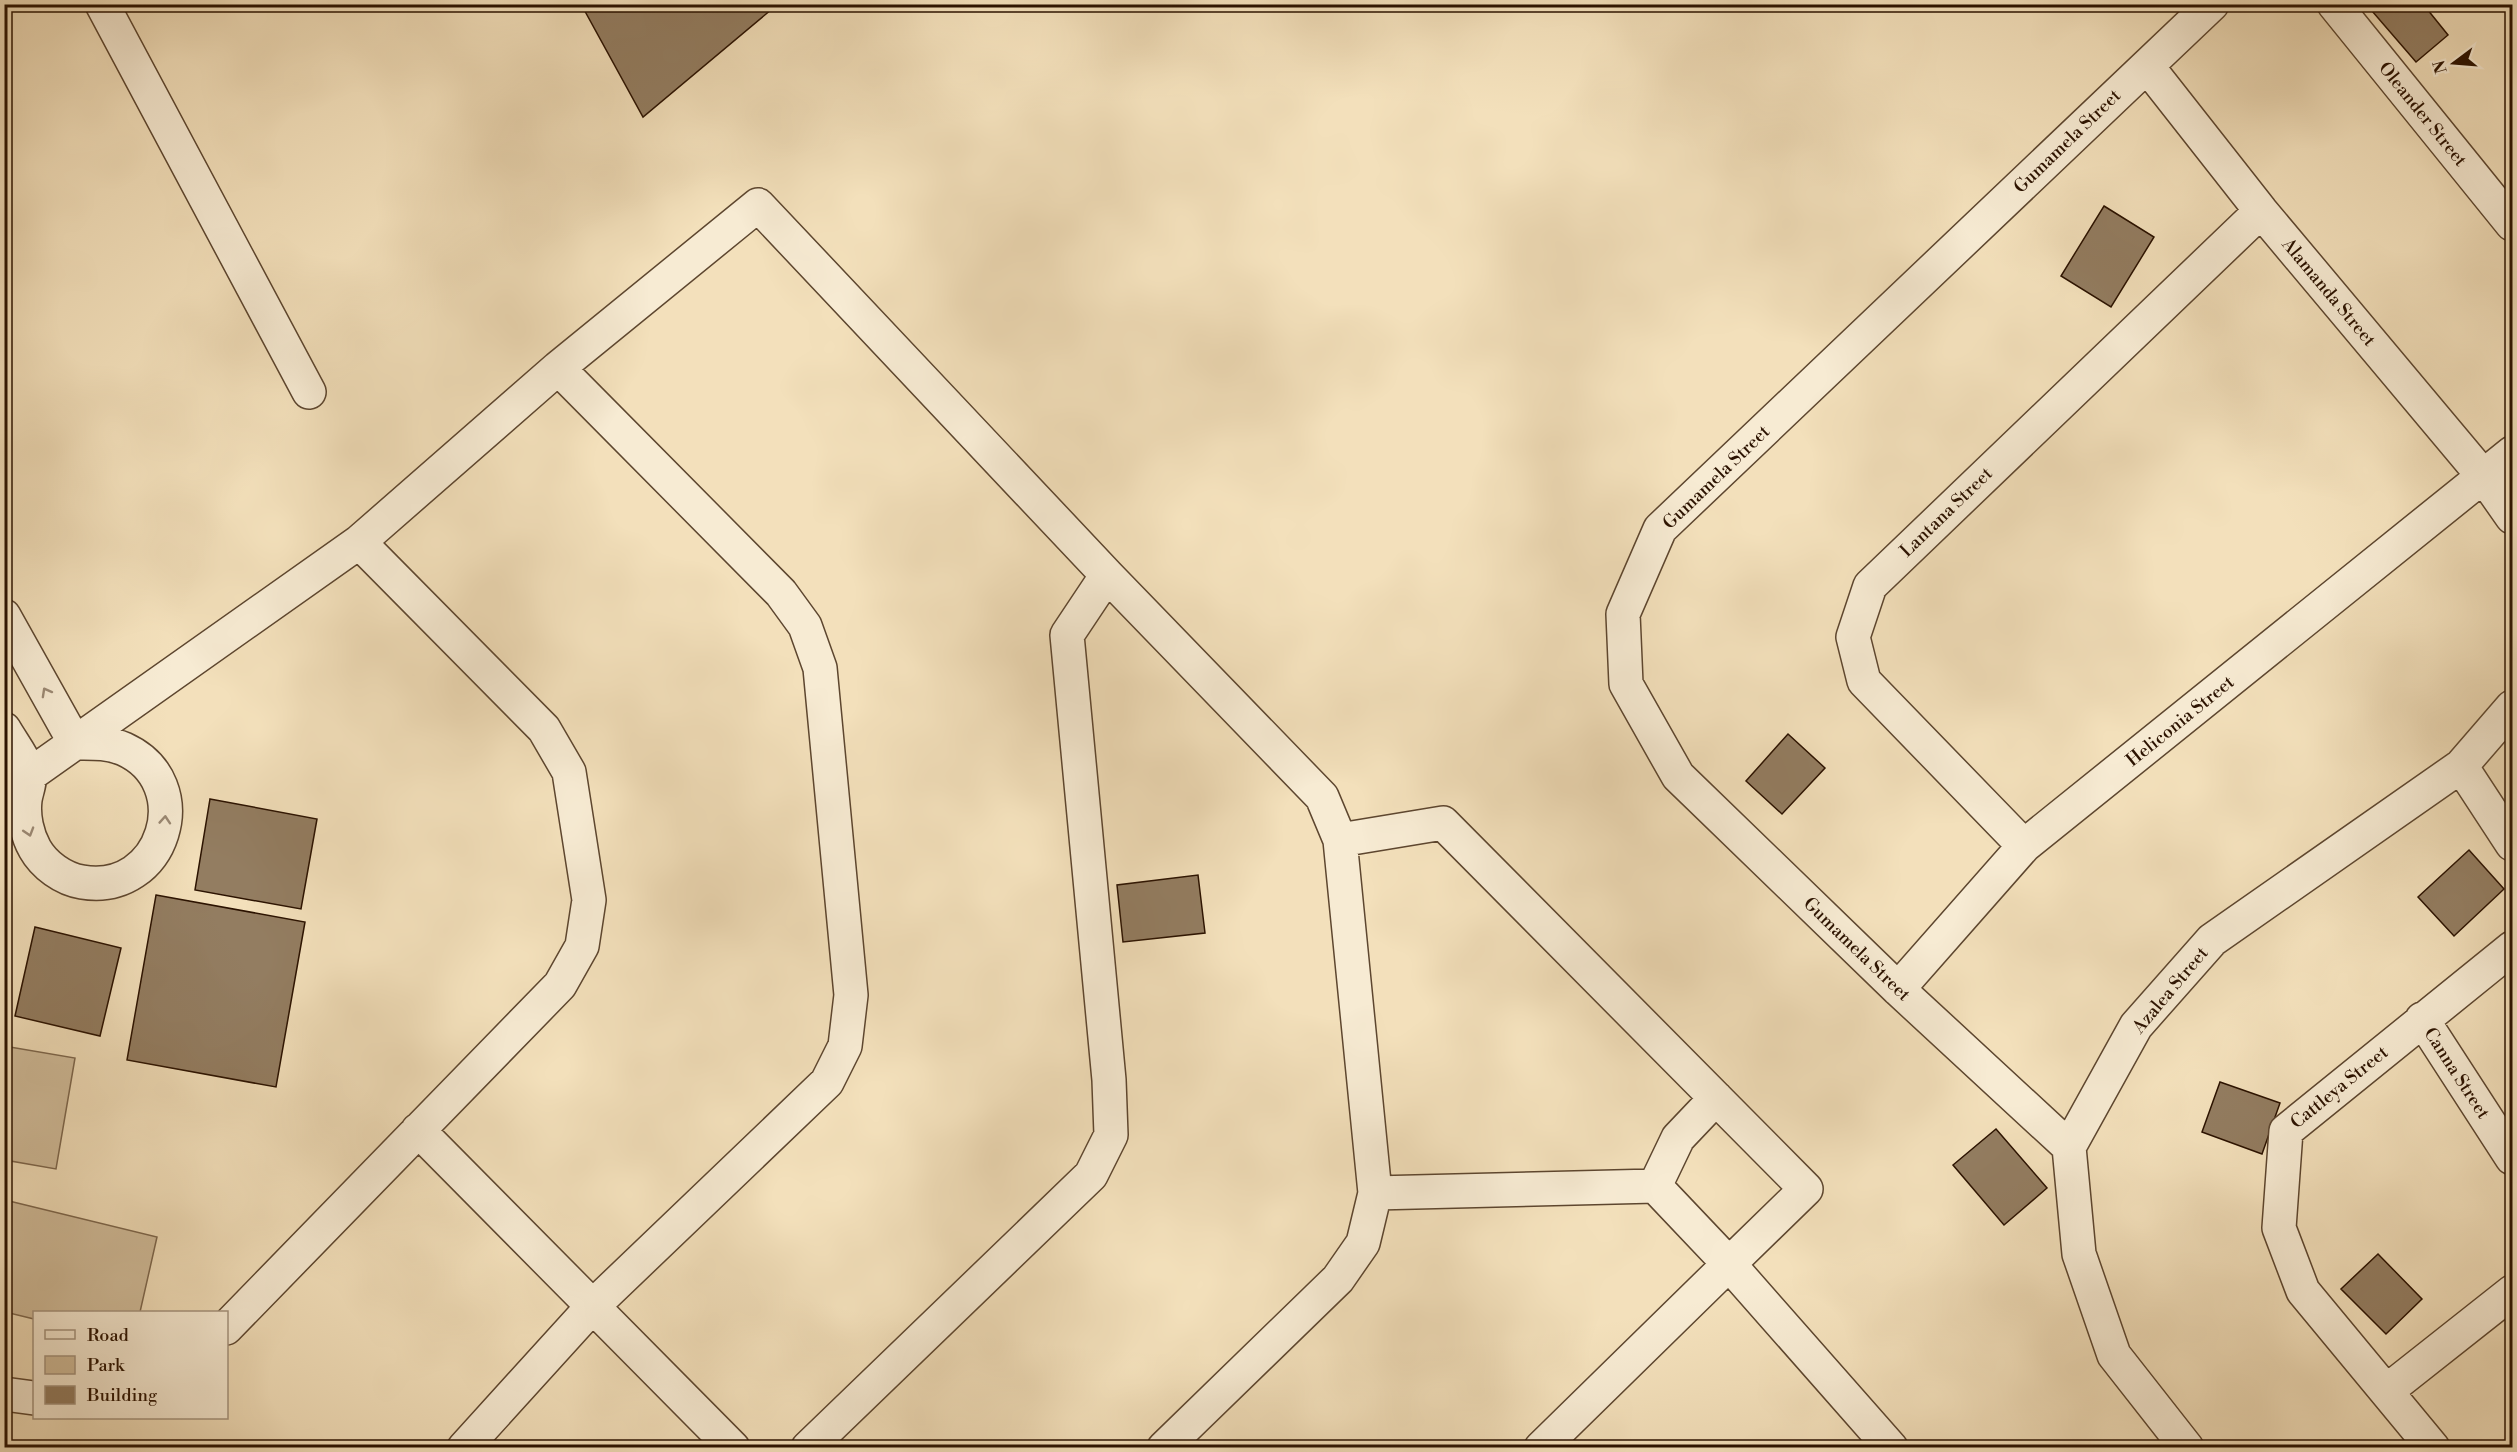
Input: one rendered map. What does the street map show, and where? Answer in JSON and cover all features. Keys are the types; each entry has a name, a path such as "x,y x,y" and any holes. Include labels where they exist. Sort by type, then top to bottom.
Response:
{"street":[{"path":"102,4 309,392"},
{"path":"2147,66 2212,4"},
{"name":"Oleander Street","path":"2334,4 2512,224"},
{"name":"Alamanda Street","path":"2147,66 2261,211 2484,477 2512,517"},
{"name":"Gumamela Street","path":"2068,1148 1898,989 1678,776 1626,684 1623,614 1660,529 2147,66"},
{"path":"17,784 359,542 558,368 758,205 1107,575 1322,797 1340,840 1375,1193 1363,1243 1338,1279 1164,1448"},
{"name":"Lantana Street","path":"2024,846 1864,681 1853,637 1870,586 2261,211"},
{"path":"464,1448 592,1307 827,1082 845,1046 851,995 820,668 805,626 781,593 558,368"},
{"path":"2484,477 2512,453"},
{"name":"Heliconia Street","path":"1898,989 2024,846 2484,477"},
{"path":"228,1326 560,985 582,946 589,900 569,772 544,729 359,542"},
{"path":"808,1448 1090,1175 1111,1135 1109,1080 1066,635 1107,575"},
{"path":"4,616 75,743"},
{"name":"Azalea Street","path":"2068,1148 2136,1026 2212,940 2461,766 2512,707"},
{"path":"4,729 17,784 25,802 27,827 35,849 51,868 72,880 95,884 118,880 140,869 155,851 165,829 166,805 158,782 144,762 124,749 100,743 75,743"},
{"path":"2461,766 2512,844"},
{"path":"1340,840 1443,823 1806,1190 1541,1448"},
{"name":"Cattleya Street","path":"2433,1448 2388,1390 2303,1291 2278,1228 2286,1131 2512,948"},
{"name":"Canna Street","path":"2422,1019 2512,1158"},
{"path":"1655,1186 1678,1138 1716,1098"},
{"path":"418,1130 733,1448"},
{"path":"2068,1148 2079,1254 2114,1355 2187,1448"},
{"path":"1375,1193 1655,1186 1729,1264 1887,1446"},
{"path":"2388,1390 2512,1292"},
{"path":"4,1394 33,1398"}],"green space":[{"path":"4,1046 75,1058 56,1169 5,1160"},
{"path":"5,1200 157,1237 140,1311 33,1311 33,1319 5,1312"}],"building":[{"path":"581,4 778,4 643,117"},
{"path":"2366,4 2423,4 2448,35 2416,62"},
{"path":"2104,206 2154,237 2111,307 2061,276"},
{"path":"1788,734 1825,768 1782,814 1746,781"},
{"path":"210,799 317,819 301,909 195,890"},
{"path":"2469,850 2504,889 2454,936 2418,897"},
{"path":"1198,875 1205,933 1123,942 1117,885"},
{"path":"156,895 305,922 276,1087 127,1060"},
{"path":"35,927 121,948 100,1036 15,1016"},
{"path":"2220,1082 2280,1103 2262,1154 2202,1132"},
{"path":"1996,1129 2047,1188 2004,1225 1953,1165"},
{"path":"2378,1254 2422,1299 2386,1334 2341,1289"}]}
